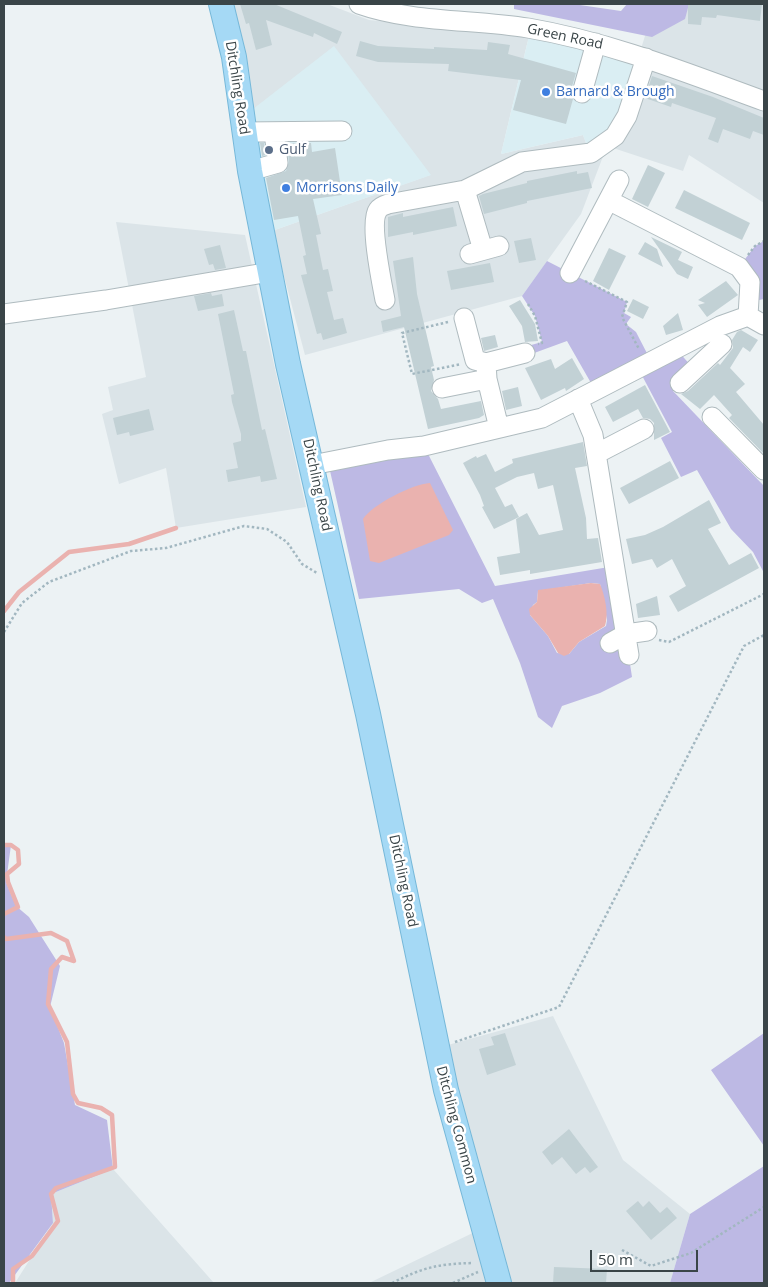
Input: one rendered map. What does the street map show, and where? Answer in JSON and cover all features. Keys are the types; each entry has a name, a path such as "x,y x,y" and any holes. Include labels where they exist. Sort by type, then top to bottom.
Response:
{"main road":[{"name":"Ditchling Road","path":"221,4 234,57 250,171 288,364 368,714 420,965"},
{"name":"Ditchling Common","path":"420,965 446,1090 495,1271"}],"street":[{"name":"Green Road","path":"359,4 375,10 420,17 528,28 596,43 646,58 764,101"},
{"path":"582,93 596,43"},
{"path":"385,300 378,265 375,218 378,210 388,204 465,190 522,162 591,153 614,136 627,116 646,58"},
{"path":"244,132 342,131"},
{"path":"250,171 278,163 274,133"},
{"path":"570,273 619,180"},
{"path":"465,190 484,250"},
{"path":"312,465 388,450 424,446 542,418 720,326 756,320 750,282 739,266 610,200"},
{"path":"4,314 106,300 270,272"},
{"path":"464,318 483,367 499,428"},
{"path":"680,383 722,344"},
{"path":"683,345 700,363"},
{"path":"442,388 483,367 522,354"},
{"path":"578,399 593,435 629,655"},
{"path":"712,417 764,470"},
{"path":"596,454 644,429"},
{"path":"610,644 626,634 647,631"}],"path":[{"path":"739,266 755,246 764,241"},
{"path":"570,273 627,302 622,318 646,364"},
{"path":"522,354 517,348 542,343 535,316 528,304"},
{"path":"464,318 402,333 412,374 483,367"},
{"path":"4,632 22,603 48,582 131,551 166,548 244,526 267,528 287,542 302,564 325,578 337,576"},
{"path":"647,631 652,638 670,642 764,594"},
{"path":"437,1048 559,1008 744,646 764,635"},
{"path":"622,1250 651,1266 691,1253 764,1207"},
{"path":"392,1283 419,1270 440,1264 495,1271"},
{"path":"453,1283 495,1271"}],"shaded area":[{"path":"232,4 327,4 369,20 529,36 501,154 583,135 586,143 619,119 655,4 764,4 764,203 689,155 683,171 607,146 581,214 522,296 305,355 272,231 430,175 253,109"},
{"path":"514,4 573,4 621,11 627,4 689,4 685,19 652,37 514,9"},
{"path":"529,36 634,61 620,118 593,141 586,143 583,135 501,154"},
{"path":"334,46 431,175 272,231 253,109"},
{"path":"116,222 245,235 306,507 176,528 166,468 119,484 102,414 113,410 108,387 146,377"},
{"path":"764,241 764,299 749,302 739,267 755,246"},
{"path":"547,261 627,302 624,313 631,317 626,324 636,332 651,361 676,349 694,369 673,391 764,486 764,573 753,552 731,529 697,470 681,477 661,438 672,432 638,368 595,390 567,341 526,356 524,347 542,342 535,316 522,296"},
{"path":"424,446 495,586 615,566 632,677 600,693 562,706 552,728 538,717 520,663 493,599 482,603 459,589 359,599 328,462","holes":["591,583 600,584 607,620 606,626 579,642 569,654 557,653 548,636 530,615 533,605 537,602 538,591"]},
{"path":"430,483 453,530 449,535 379,563 370,561 363,519 368,513 393,496 413,487"},
{"path":"591,583 600,584 602,589 606,611 605,626 579,642 569,654 564,656 558,653 548,636 530,615 529,609 537,602 538,590"},
{"path":"4,845 11,845 6,882 16,906 29,917 60,966 50,1007 64,1043 75,1105 107,1120 113,1169 51,1194 53,1223 9,1283 4,1283"},
{"path":"553,1016 623,1160 690,1214 670,1283 369,1283 483,1228 437,1048"},
{"path":"764,1033 764,1146 711,1070"},
{"path":"764,1166 764,1283 670,1283 690,1214"},
{"path":"113,1169 214,1283 15,1283 53,1223 51,1194"}],"building":[{"path":"240,4 274,4 342,32 337,44 314,33 313,37 266,20 272,45 256,50 249,23 246,24"},
{"path":"688,4 762,4 760,21 717,15 716,18 702,17 701,25 688,24"},
{"path":"360,41 378,46 434,49 434,47 487,50 488,42 510,45 508,54 576,73 571,90 573,99 566,124 513,110 521,80 448,71 449,64 378,62 356,56"},
{"path":"652,76 713,97 764,118 764,135 753,131 750,139 723,129 718,143 708,139 716,118 672,103 671,107 645,98"},
{"path":"260,143 264,143 266,155 262,156"},
{"path":"311,143 312,152 335,148 342,195 313,199 321,234 316,235 323,270 328,269 333,291 327,292 334,320 343,318 347,333 323,340 321,333 317,334 301,275 307,274 303,256 306,255 298,216 274,220 266,178 286,171 289,162 287,144"},
{"path":"648,165 665,173 648,207 632,199"},
{"path":"577,171 577,174 588,172 592,188 527,201 527,203 484,214 479,196 483,194 527,183 527,181"},
{"path":"684,190 750,223 742,240 675,208"},
{"path":"453,207 457,226 413,235 413,232 388,237 388,217 403,213 403,217"},
{"path":"651,237 682,252 678,260 693,267 688,279 677,274"},
{"path":"531,238 536,260 519,263 514,241"},
{"path":"645,242 657,249 663,267 638,254"},
{"path":"220,245 226,268 215,270 213,264 209,265 204,249"},
{"path":"609,248 626,256 609,290 593,281"},
{"path":"413,257 417,294 434,366 431,367 434,380 431,391 438,399 441,409 481,401 484,415 479,418 428,429 404,327 383,332 381,321 401,316 393,261"},
{"path":"490,263 494,282 451,290 447,271"},
{"path":"726,281 738,295 707,317 698,305 705,303 698,300"},
{"path":"211,293 212,296 222,294 224,306 198,311 194,296"},
{"path":"633,299 649,307 643,319 627,311"},
{"path":"520,300 535,324 538,341 525,342 522,326 509,306"},
{"path":"234,310 243,351 246,351 262,430 265,429 277,479 261,482 260,476 228,482 226,470 238,468 233,443 241,441 241,434 232,402 231,395 234,394 218,314"},
{"path":"678,313 683,330 666,335 663,326"},
{"path":"741,330 758,340 750,352 743,347 730,368 745,384 736,392 764,425 764,454 729,418 732,415 714,395 700,409 681,394 688,391 718,363 720,365 733,348 732,340 737,332"},
{"path":"495,335 498,347 484,351 481,338"},
{"path":"572,358 584,379 566,391 565,388 541,400 525,368 551,359 555,369"},
{"path":"645,385 670,432 654,440 654,423 650,419 643,418 638,409 613,422 605,407"},
{"path":"518,387 522,406 506,410 502,391"},
{"path":"149,409 154,430 130,436 129,432 117,435 113,418"},
{"path":"583,442 587,466 575,468 586,518 587,539 598,538 602,562 530,574 530,570 500,575 497,557 520,553 516,519 527,513 539,535 563,530 553,485 538,489 534,473 517,477 495,488 505,507 512,504 519,517 494,529 482,507 484,506 480,495 463,463 476,456 477,458 486,454 495,472 513,463 512,459"},
{"path":"670,461 679,478 629,504 620,488"},
{"path":"709,500 721,523 708,529 729,565 751,553 759,568 678,612 669,596 686,586 672,559 657,568 652,559 632,564 626,539 645,535 663,527"},
{"path":"657,596 660,615 638,618 636,604"},
{"path":"505,1033 516,1065 487,1075 479,1049 494,1045 491,1037"},
{"path":"569,1129 598,1167 590,1173 585,1167 576,1174 562,1157 552,1165 542,1152"},
{"path":"638,1201 643,1207 649,1201 660,1213 667,1207 677,1218 651,1240 626,1211"},
{"path":"554,1267 607,1269 606,1283 553,1283"}],"waterway":[{"path":"4,611 19,592 69,552 129,544 176,528"},
{"path":"4,845 11,845 18,850 19,864 7,874 8,882 18,907 4,914"},
{"path":"4,937 6,939 51,933 67,941 74,961 62,957 51,969 48,1004 67,1042 73,1094 78,1103 101,1108 112,1115 115,1167 56,1188 51,1194 58,1221 32,1256 13,1269 13,1283"}],"place":[{"name":"Barnard & Brough","path":"546,92"},
{"name":"Gulf","path":"269,150"},
{"name":"Morrisons Daily","path":"286,188"}]}
